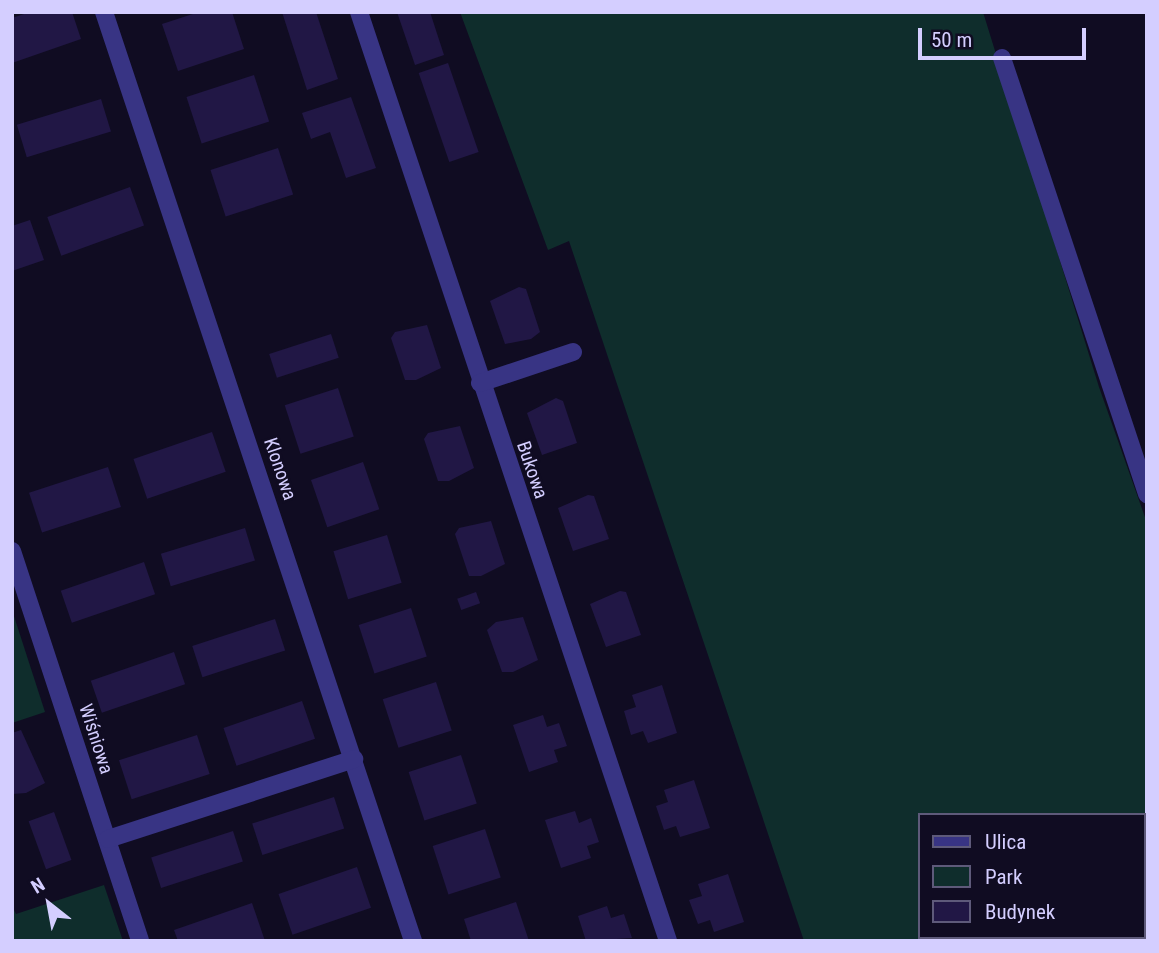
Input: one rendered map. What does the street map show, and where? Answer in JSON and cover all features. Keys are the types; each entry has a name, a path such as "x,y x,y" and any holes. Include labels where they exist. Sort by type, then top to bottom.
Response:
{"street":[{"name":"Klonowa","path":"104,12 413,941"},
{"name":"Bukowa","path":"359,12 480,383 668,941"},
{"path":"1002,58 1147,495"},
{"path":"480,383 573,352"},
{"name":"Wiśniowa","path":"12,551 140,941"},
{"path":"108,839 354,759"}],"green space":[{"path":"460,12 983,12 1099,387 1147,523 1147,941 804,941 569,241 548,250"},
{"path":"12,610 45,712 12,723"},
{"path":"104,885 123,941 12,941 12,906 16,914"}],"building":[{"path":"30,12 72,12 81,39 12,63 12,18"},
{"path":"199,12 232,12 244,49 178,71 162,24"},
{"path":"282,12 316,12 338,79 307,90"},
{"path":"397,12 430,12 444,55 415,65"},
{"path":"448,63 479,152 449,162 419,73"},
{"path":"254,75 269,122 202,144 186,97"},
{"path":"351,97 376,168 346,178 330,132 311,139 302,113"},
{"path":"101,99 111,132 27,157 17,125"},
{"path":"278,148 293,195 226,217 210,170"},
{"path":"130,187 144,226 61,256 47,217"},
{"path":"30,220 44,260 12,271 12,226"},
{"path":"519,287 526,289 540,332 531,339 505,344 490,301"},
{"path":"427,325 441,368 416,380 405,380 391,338 395,332"},
{"path":"331,334 339,358 277,378 269,354"},
{"path":"338,388 354,437 301,454 285,405"},
{"path":"556,398 563,401 577,443 542,455 527,413"},
{"path":"460,426 474,468 449,481 438,481 424,439 428,433"},
{"path":"212,432 226,472 147,499 134,459"},
{"path":"363,462 379,509 327,527 311,480"},
{"path":"108,467 121,507 42,533 29,493"},
{"path":"588,495 594,496 609,539 573,551 558,508"},
{"path":"491,521 505,564 481,576 469,576 455,534 459,528"},
{"path":"245,528 255,561 171,586 161,554"},
{"path":"387,535 402,583 348,599 333,551"},
{"path":"144,562 155,594 72,623 61,591"},
{"path":"620,591 626,592 641,635 606,647 590,604"},
{"path":"476,592 480,603 461,610 457,599"},
{"path":"411,608 427,657 374,673 359,625"},
{"path":"523,617 538,660 513,672 502,672 487,630 496,622"},
{"path":"275,619 285,650 202,677 192,646"},
{"path":"174,652 185,684 102,713 91,681"},
{"path":"436,682 452,731 399,748 383,699"},
{"path":"662,685 677,733 648,743 643,731 631,735 624,711 636,707 632,695"},
{"path":"302,701 315,739 237,766 224,728"},
{"path":"543,715 547,727 559,723 567,746 554,750 558,762 529,772 513,725"},
{"path":"21,730 45,783 26,793 12,794 12,733"},
{"path":"197,735 210,774 132,799 119,760"},
{"path":"461,755 477,804 424,820 409,772"},
{"path":"694,780 710,828 680,837 676,826 664,830 656,806 668,802 664,790"},
{"path":"334,797 344,828 262,855 252,824"},
{"path":"575,811 579,823 591,818 599,842 587,846 591,858 561,868 545,820"},
{"path":"54,812 71,860 46,869 29,821"},
{"path":"485,829 501,878 448,894 433,846"},
{"path":"233,831 243,861 161,888 151,858"},
{"path":"357,867 371,908 293,935 279,894"},
{"path":"728,874 744,922 714,932 710,920 698,924 689,900 702,896 698,884"},
{"path":"516,902 529,941 471,941 464,919"},
{"path":"252,903 265,941 178,941 174,930"},
{"path":"607,906 611,918 624,914 632,938 586,941 578,916"}]}
